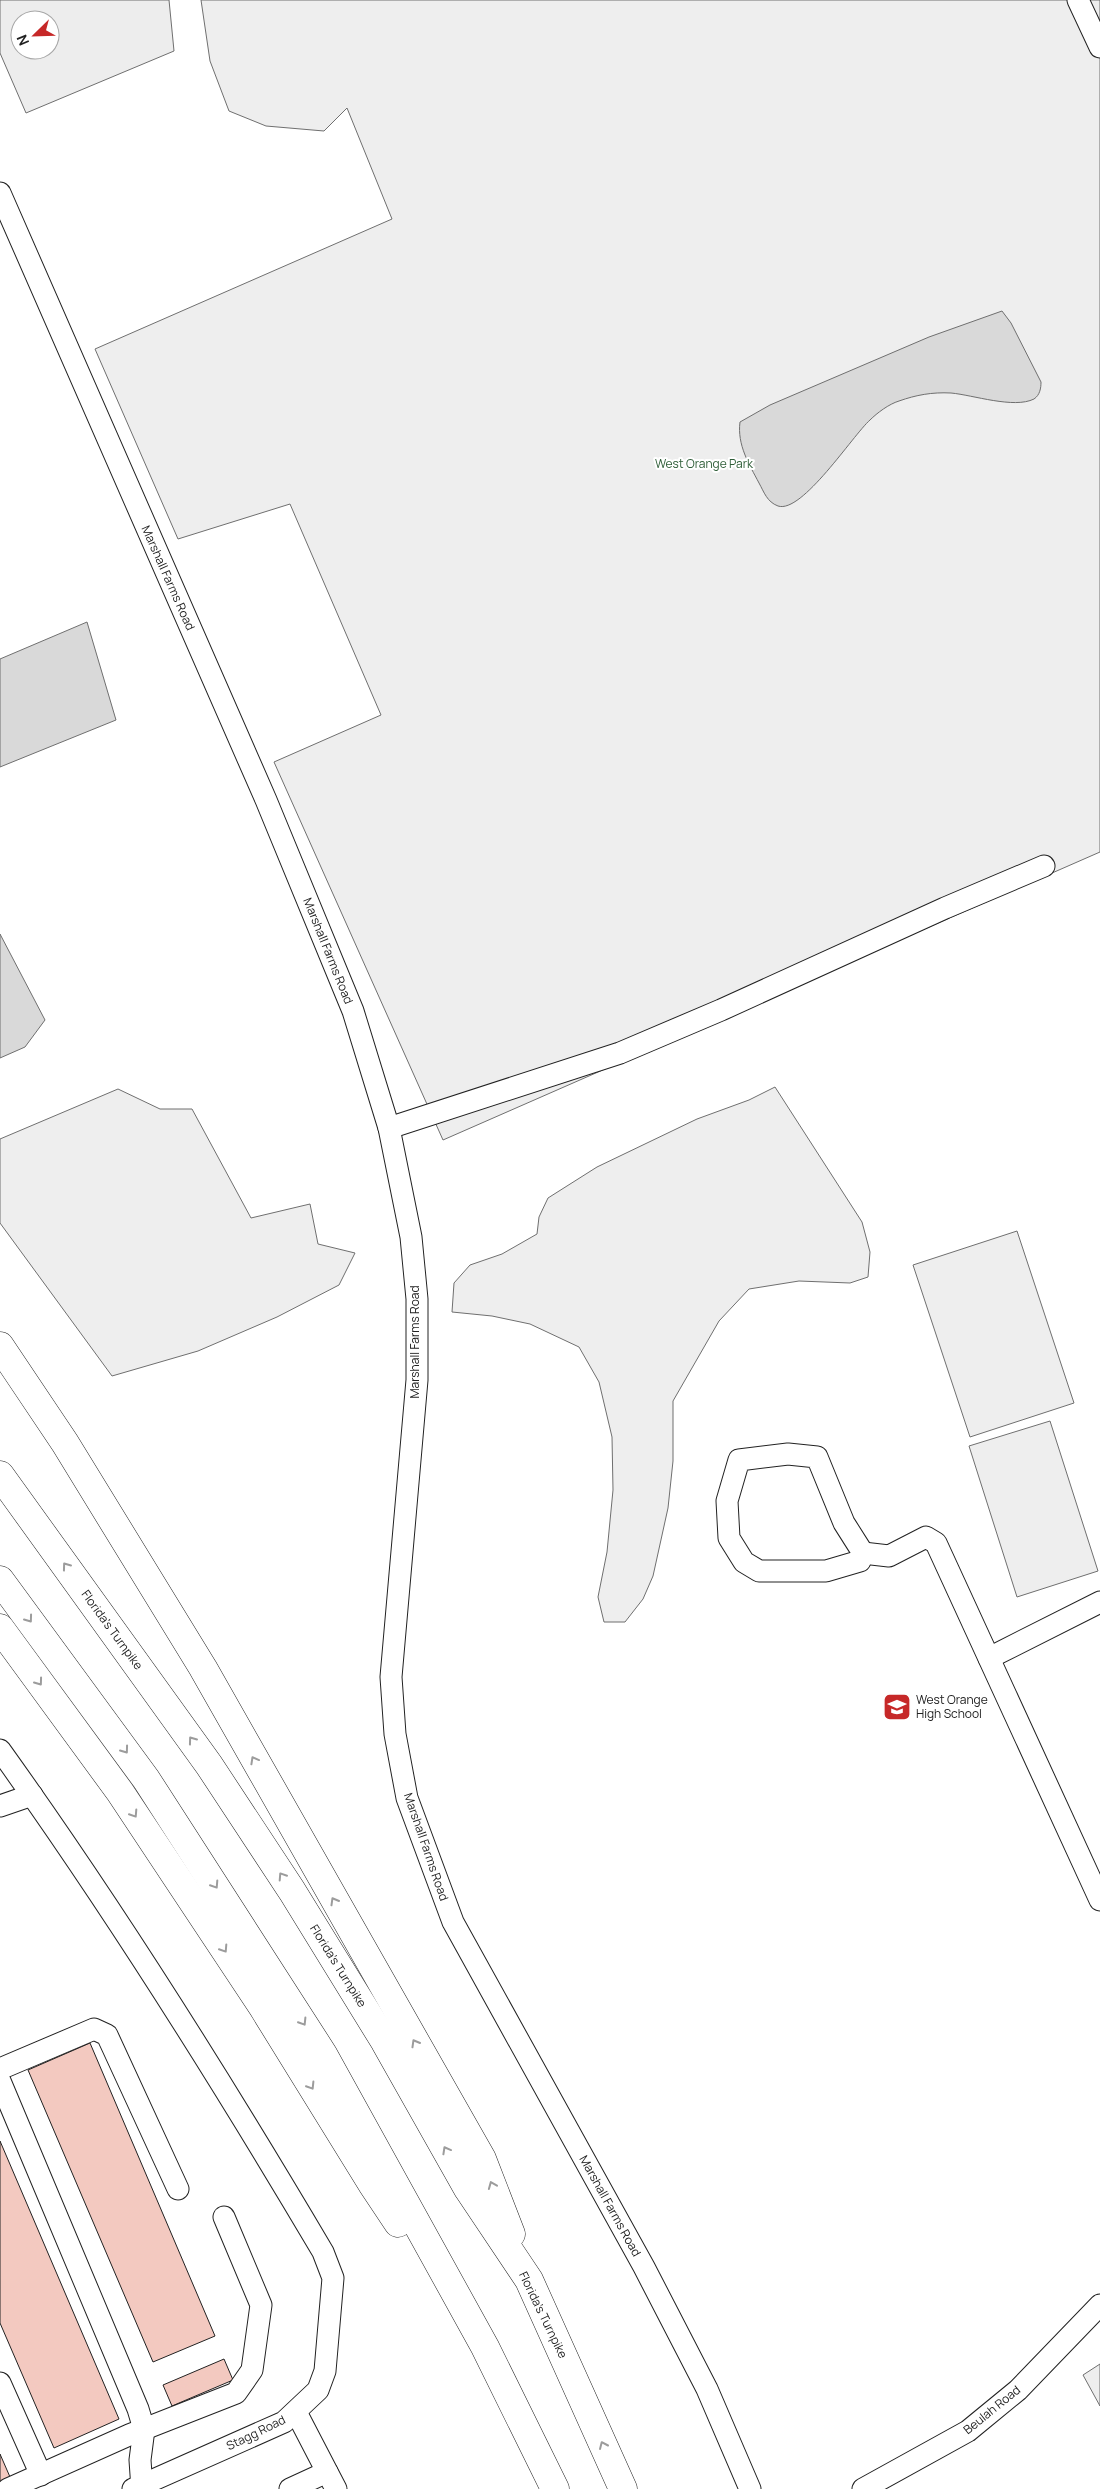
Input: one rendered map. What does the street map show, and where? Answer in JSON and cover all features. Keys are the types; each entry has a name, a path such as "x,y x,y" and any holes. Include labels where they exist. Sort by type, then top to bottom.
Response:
{"highway":[{"path":"0,1346 65,1443 203,1668 482,2159 529,2280"},
{"name":"Florida's Turnpike","path":"0,1475 209,1765 292,1891 385,2042 468,2189 529,2280 623,2489"},
{"path":"0,1580 146,1779 323,2054 485,2347 554,2489"},
{"path":"0,1628 120,1792 262,2006 372,2184 485,2347"}],"street":[{"path":"1078,0 1100,47"},
{"name":"Marshall Farms Road","path":"0,193 266,800 353,1011 389,1128 411,1237 417,1299 417,1380 391,1677 395,1734 406,1798 453,1922 644,2267 707,2389 750,2489"},
{"path":"389,1128 620,1053 721,1010 945,908 1044,866"},
{"path":"864,1553 860,1561 826,1571 759,1571 744,1562 729,1538 727,1502 739,1460 788,1454 817,1457 844,1523 864,1553 889,1556 926,1537 936,1543 1100,1900"},
{"path":"989,1658 1100,1602"},
{"path":"0,1750 32,1795 0,1806"},
{"name":"Stagg Road","path":"32,1795 70,1848 189,2033 319,2244 333,2278 325,2371 318,2390 296,2412 277,2425 139,2488"},
{"path":"0,2069 94,2029 107,2035 178,2189"},
{"path":"0,2080 138,2409 144,2430 139,2488"},
{"path":"8,2489 144,2430 236,2393 252,2370 261,2305 224,2217"},
{"name":"Beulah Road","path":"864,2489 968,2431 1018,2390 1100,2305"},
{"path":"0,2383 41,2475"},
{"path":"290,2489 331,2481 296,2412"}],"green space":[{"name":"West Orange Park","path":"201,0 1100,0 1100,852 443,1140 274,762 381,715 290,504 178,539 95,349 392,219 347,108 324,131 266,126 229,111 210,61"},
{"path":"775,1087 862,1222 870,1252 868,1277 850,1283 799,1281 749,1289 719,1321 673,1401 673,1461 668,1508 653,1576 643,1599 625,1622 604,1622 598,1597 607,1552 613,1490 612,1437 599,1382 579,1347 530,1324 492,1316 452,1312 454,1283 470,1265 502,1254 537,1234 539,1217 548,1198 597,1167 697,1119 749,1100"},
{"path":"118,1089 160,1109 192,1109 251,1218 310,1204 318,1244 355,1253 339,1285 277,1317 198,1351 112,1376 0,1223 0,1139"},
{"path":"1017,1231 1074,1403 970,1437 913,1265"},
{"path":"1050,1421 1098,1571 1017,1597 969,1446"},
{"path":"1100,2364 1100,2406 1083,2375"}],"shaded area":[{"path":"0,0 169,0 174,51 26,113 0,53"},
{"path":"1002,311 1011,323 1041,382 1039,393 1034,399 1016,403 944,393 918,396 895,402 876,414 862,428 827,472 800,498 788,505 778,506 768,499 751,469 742,446 740,422 770,405 929,337"},
{"path":"87,622 116,720 0,767 0,659"},
{"path":"0,934 45,1020 25,1047 0,1058"}],"building":[{"path":"90,2043 215,2336 153,2362 28,2070"},
{"path":"0,2141 119,2419 54,2448 0,2323"},
{"path":"224,2359 233,2380 172,2406 163,2385"},
{"path":"0,2454 10,2477 0,2482"}],"place":[{"name":"West Orange High School","path":"897,1707"}]}
